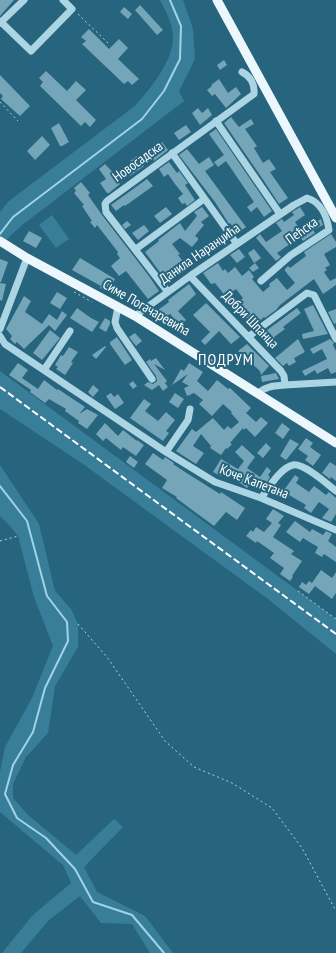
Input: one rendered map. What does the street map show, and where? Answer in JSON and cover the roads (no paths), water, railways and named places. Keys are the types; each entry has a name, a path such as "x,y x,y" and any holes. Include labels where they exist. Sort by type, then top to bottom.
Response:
{"main road":[{"path":"217,0 336,218"},
{"name":"Симе Погачаревића","path":"2,242 27,258 135,316 336,443"}],"street":[{"path":"24,0 1,23 31,51 72,9 63,0"},
{"name":"Новосадска","path":"168,292 106,212 105,204 172,153 254,94 252,82 247,74 242,72"},
{"path":"216,121 280,214"},
{"path":"172,153 237,244"},
{"name":"Данила Наранџића","path":"135,316 280,214 307,198"},
{"name":"Пећска","path":"261,281 291,255 329,230 327,220 320,206 307,198"},
{"path":"136,249 204,199"},
{"path":"0,329 27,258"},
{"name":"Добри Шпанца","path":"190,276 281,371 284,376 285,385"},
{"path":"248,337 307,293 314,295 336,339"},
{"path":"118,307 115,322 117,328 152,379"},
{"path":"44,370 70,331"},
{"name":"Коче Капетана","path":"0,336 5,344 166,452 215,482 260,498 336,530"},
{"path":"258,393 261,390 270,387 336,382"},
{"path":"166,452 188,420 190,409"},
{"path":"260,498 279,475 287,468 294,465 301,466 336,491"}],"waterway":[{"path":"0,234 13,217 142,119 164,91 180,59 181,26 170,0"},
{"path":"0,486 27,521 47,596 67,622 68,641 45,688 33,732 13,765 5,794 17,818 46,838 75,869 93,902 132,915 164,953"}],"railway":[{"path":"0,387 336,634"}],"district":[{"name":"ПОДРУМ","path":"226,360"}]}
